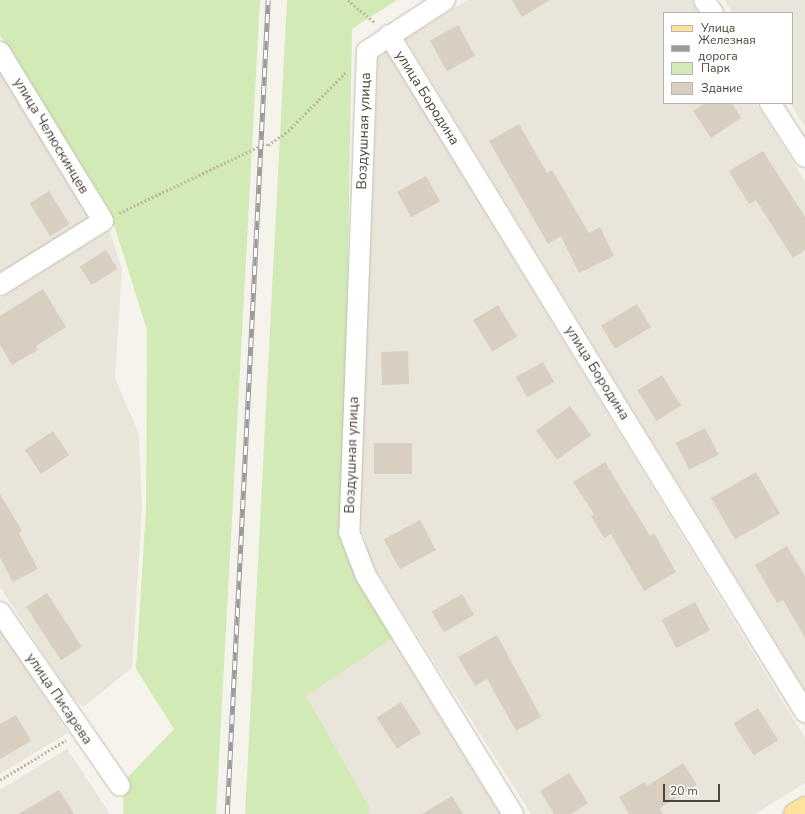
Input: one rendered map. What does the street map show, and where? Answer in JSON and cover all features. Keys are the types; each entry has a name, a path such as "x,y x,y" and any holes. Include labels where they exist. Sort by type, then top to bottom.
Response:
{"main road":[{"path":"795,814 805,808"}],"street":[{"path":"367,51 389,35 445,0"},
{"path":"704,0 711,12"},
{"name":"улица Бородина","path":"389,35 805,712"},
{"name":"Воздушная улица","path":"367,51 349,532 366,576 514,814"},
{"name":"улица Челюскинцев","path":"0,52 103,221"},
{"path":"771,104 805,157"},
{"path":"0,285 103,221"},
{"name":"улица Писарева","path":"0,612 120,786"}],"path":[{"path":"348,0 389,35"},
{"path":"103,221 262,145 268,145 288,131 367,51"},
{"path":"0,780 81,731"}],"shaded area":[{"path":"467,0 691,0 698,12 663,12 663,104 757,104 805,181 805,690 405,39"},
{"path":"724,0 805,0 805,127 791,104 793,104 793,12 732,12"},
{"path":"387,51 805,738 805,783 755,814 531,814 370,561 359,519 378,58"},
{"path":"0,68 91,218 0,276"},
{"path":"109,230 122,269 115,378 139,434 142,509 132,668 83,707 72,697 0,587 0,298"},
{"path":"0,629 68,733 0,774"},
{"path":"392,639 500,814 369,814 369,806 305,696"},
{"path":"67,749 108,811 108,814 0,814 0,790"}],"green space":[{"path":"0,0 260,0 216,814 123,814 124,781 174,729 136,669 146,509 147,330 109,209 0,35"},
{"path":"287,0 397,0 352,29 343,542 392,639 306,696 369,806 369,814 245,814"}],"building":[{"path":"512,0 550,0 522,17"},
{"path":"458,25 475,56 447,71 430,41"},
{"path":"704,104 733,104 741,118 711,138 693,111"},
{"path":"519,124 547,173 552,170 589,233 600,227 614,256 579,273 561,236 548,244 489,141"},
{"path":"763,151 805,217 805,250 793,258 756,200 749,204 729,171"},
{"path":"426,176 440,201 411,217 397,192"},
{"path":"49,191 70,224 50,236 29,203"},
{"path":"106,250 118,269 91,285 80,266"},
{"path":"43,289 66,327 36,346 38,350 12,365 0,345 0,316"},
{"path":"637,304 651,327 615,349 601,326"},
{"path":"498,305 517,337 492,352 473,320"},
{"path":"408,351 409,384 382,385 381,352"},
{"path":"543,362 554,382 527,397 516,377"},
{"path":"662,375 681,406 656,421 637,390"},
{"path":"570,406 591,435 557,460 536,431"},
{"path":"705,428 719,455 689,470 676,443"},
{"path":"53,431 69,455 41,474 25,450"},
{"path":"374,443 412,443 412,474 374,474"},
{"path":"605,462 650,536 654,533 676,572 644,591 611,534 604,538 591,516 594,514 573,482"},
{"path":"756,472 780,514 735,540 711,498"},
{"path":"0,494 22,531 19,533 38,569 13,582 0,558"},
{"path":"420,520 436,550 400,569 384,539"},
{"path":"787,546 805,576 805,638 783,600 777,603 755,565"},
{"path":"47,593 82,647 61,660 26,607"},
{"path":"462,594 474,615 444,632 432,612"},
{"path":"695,602 710,630 676,648 661,620"},
{"path":"497,635 541,717 516,731 487,679 475,686 458,657"},
{"path":"401,702 421,733 397,749 377,718"},
{"path":"758,708 778,740 754,756 733,723"},
{"path":"16,715 31,741 0,759 0,724"},
{"path":"683,763 697,785 660,808 663,814 629,814 619,797 645,782 647,786"},
{"path":"569,773 588,803 571,814 554,814 540,791"},
{"path":"59,790 74,814 18,814"},
{"path":"452,796 463,814 422,814"}],"railway":[{"path":"227,814 268,0"}]}
